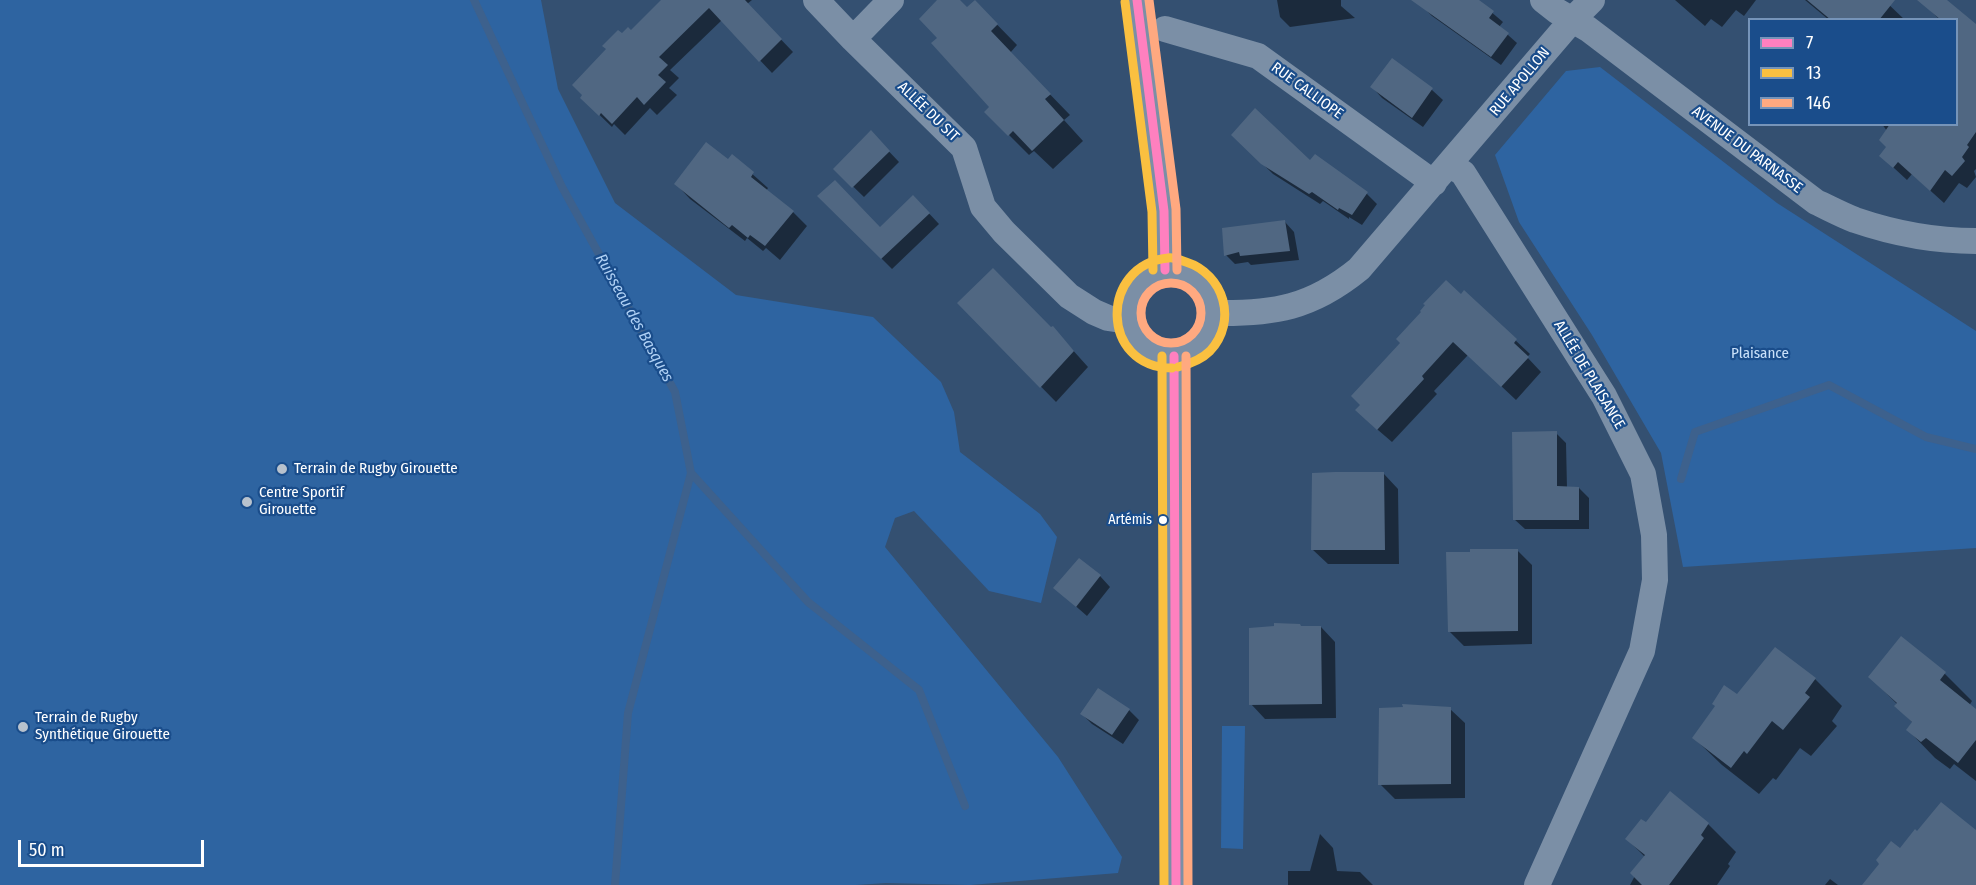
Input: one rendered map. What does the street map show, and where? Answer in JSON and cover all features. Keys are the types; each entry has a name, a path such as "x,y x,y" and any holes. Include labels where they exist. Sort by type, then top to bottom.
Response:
{"street":[{"name":"ALLÉE DU SIT","path":"816,0 964,148 983,207 1004,232 1069,296 1108,318 1128,321"},
{"path":"853,39 891,0"},
{"path":"1137,0 1164,211 1165,270"},
{"name":"AVENUE DU PARNASSE","path":"1543,0 1557,11 1573,19 1816,202 1855,220 1901,232 1954,241 1976,241"},
{"name":"RUE APOLLON","path":"1442,174 1573,19 1592,0"},
{"name":"RUE CALLIOPE","path":"1165,29 1258,56 1442,174"},
{"name":"ALLÉE DE PLAISANCE","path":"1442,174 1462,173 1604,396 1643,474 1654,536 1655,580 1642,651 1537,885"},
{"path":"1214,313 1249,314 1293,307 1338,286 1359,269 1442,174"},
{"path":"1165,270 1183,272 1199,281 1210,295 1214,313 1210,329 1202,343 1189,352 1174,356 1154,352 1142,345 1133,334 1128,321 1129,300 1140,283 1151,275 1165,270"},
{"path":"1174,356 1176,885"}],"green space":[{"path":"0,0 541,0 558,89 615,203 736,295 873,317 941,382 954,412 960,452 1040,514 1057,537 1041,603 989,591 914,511 895,518 885,547 1058,757 1122,857 1118,873 970,885 886,883 856,885 0,885"},
{"name":"Plaisance","path":"1600,67 1777,203 1976,331 1976,548 1683,567 1661,453 1592,335 1519,222 1495,155 1566,71"},
{"path":"1222,726 1245,726 1243,849 1221,848"}],"building":[{"path":"661,0 745,0 782,39 759,62 709,8 659,57 668,65 658,75 666,82 644,105 637,97 612,124 601,113 599,116 580,98 582,95 572,85 606,49 602,46 618,30 622,33 628,27 631,30"},
{"path":"937,0 960,0 967,7 975,0 998,24 991,31 1051,94 1045,99 1064,120 1032,151 1013,131 1008,136 984,112 989,107 931,43 937,38 919,19"},
{"path":"1411,0 1479,0 1494,11 1489,18 1509,33 1491,57"},
{"path":"1807,0 1895,0 1881,18 1829,18"},
{"path":"1917,0 1947,0 1976,24 1976,132 1962,157 1965,161 1952,176 1945,170 1930,191 1898,162 1893,168 1879,156 1886,147 1879,140 1889,126 1958,126 1958,18 1939,18"},
{"path":"1392,58 1433,88 1412,118 1370,87"},
{"path":"1255,108 1310,160 1315,154 1368,192 1352,215 1339,208 1338,210 1312,192 1309,194 1261,164 1231,135"},
{"path":"871,130 890,151 852,188 833,169"},
{"path":"706,142 728,159 732,154 754,172 751,177 794,211 765,246 750,235 748,238 732,225 729,228 674,184"},
{"path":"835,180 880,227 913,195 930,213 881,259 817,196"},
{"path":"1285,220 1290,251 1240,256 1239,252 1224,256 1222,228"},
{"path":"993,268 1051,327 1053,326 1074,351 1040,388 957,303"},
{"path":"1446,280 1461,294 1464,290 1517,339 1514,343 1529,357 1501,387 1453,342 1422,376 1424,379 1377,430 1355,410 1360,405 1351,396 1400,343 1396,339 1421,312 1425,305 1423,304"},
{"path":"1557,431 1557,486 1579,487 1579,520 1513,520 1512,432"},
{"path":"1384,472 1385,550 1311,550 1312,473"},
{"path":"1470,549 1518,549 1518,631 1448,632 1446,552 1470,552"},
{"path":"1079,558 1101,575 1076,607 1053,588"},
{"path":"1274,623 1321,626 1322,704 1249,705 1249,628 1274,626"},
{"path":"1901,636 1946,672 1940,680 1976,709 1976,740 1958,763 1926,738 1921,742 1906,730 1912,722 1894,706 1897,703 1868,677"},
{"path":"1775,647 1816,678 1805,693 1810,697 1783,730 1772,721 1747,754 1744,751 1731,768 1692,738 1715,706 1712,704 1724,685 1737,694"},
{"path":"1098,688 1130,709 1112,735 1080,714"},
{"path":"1402,704 1451,707 1451,784 1378,785 1379,708 1403,707"},
{"path":"1670,791 1709,823 1701,835 1704,838 1669,885 1642,885 1630,873 1645,855 1625,839 1641,819 1646,822"},
{"path":"1941,802 1976,830 1976,885 1862,885 1879,864 1876,860 1891,841 1900,848"}],"waterway":[{"name":"Ruisseau des Basques","path":"474,0 562,187 675,392 691,473 808,602 919,690 965,806"},
{"path":"1681,479 1695,432 1829,385 1926,437 1976,449"},
{"path":"615,885 628,713 691,473"}],"transit line":[{"name":"7","path":"1137,0 1164,211 1165,270"},
{"name":"146","path":"1149,0 1176,209 1177,270"},
{"name":"13","path":"1125,2 1152,212 1153,270"},
{"name":"13","path":"1172,368 1148,364 1131,352 1121,335 1117,316 1120,296 1129,278 1145,265 1170,258 1199,268 1210,277 1218,288 1225,313 1219,339 1210,351 1203,357 1178,367"},
{"name":"146","path":"1171,283 1188,288 1196,296 1201,313 1196,330 1188,338 1171,343 1154,338 1146,330 1141,313 1146,296 1154,288 1171,283"},
{"name":"13","path":"1162,356 1164,885"},
{"name":"7","path":"1174,356 1176,885"},
{"name":"146","path":"1186,356 1188,885"}],"place":[{"name":"Terrain de Rugby Girouette","path":"282,469"},
{"name":"Centre Sportif Girouette","path":"247,502"},
{"name":"Artémis","path":"1163,520"},
{"name":"Terrain de Rugby Synthétique Girouette","path":"23,727"}]}
